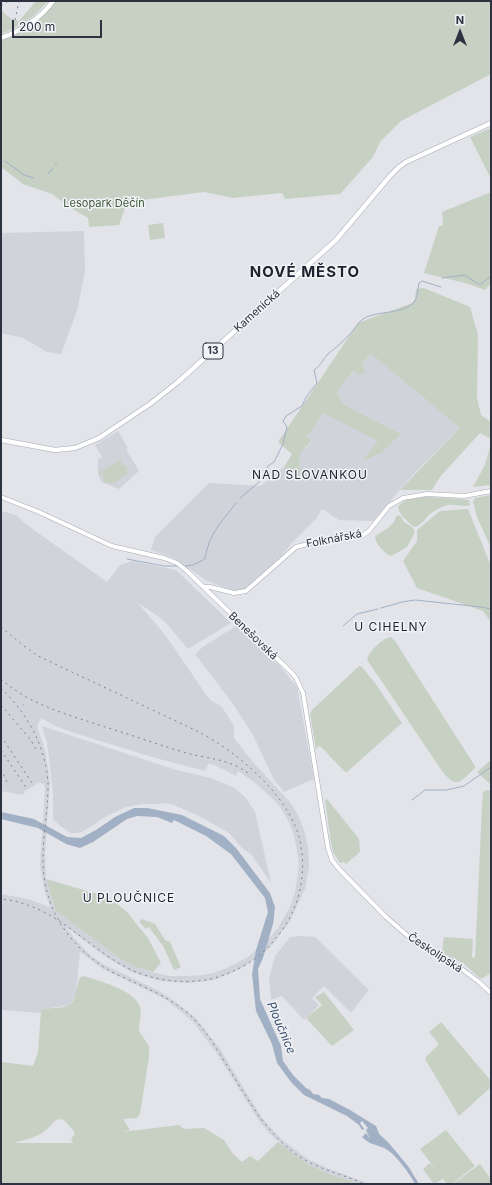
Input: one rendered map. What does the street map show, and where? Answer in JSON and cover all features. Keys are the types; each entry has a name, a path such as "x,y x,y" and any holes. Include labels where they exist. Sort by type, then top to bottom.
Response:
{"main road":[{"path":"1,38 24,27 47,9 53,1"},
{"name":"Kamenická","path":"1,440 61,450 83,446 99,438 167,392 302,271 342,234 399,167 410,160 491,123"},
{"name":"Folknářská","path":"203,587 210,587 234,593 246,591 296,547 336,537 362,536 369,531 389,506 403,498 427,494 464,496 491,491"},
{"name":"Benešovská","path":"2,498 39,512 112,546 164,558 177,563 292,673 301,687 328,848 332,860 363,895"},
{"name":"Českolipská","path":"363,895 416,943 446,958 479,982 491,993"}],"shaded area":[{"path":"84,231 85,271 77,311 61,354 47,352 23,338 1,333 1,233"},
{"path":"371,354 460,428 412,476 373,521 339,520 322,509 316,519 292,543 280,558 244,589 235,591 207,581 174,558 151,550 155,537 209,483 261,486 284,467 298,479 300,453 312,441 307,437 323,412 379,441 364,461 382,453 401,434 343,404 337,392 343,383"},
{"path":"118,431 128,448 126,449 139,471 119,489 101,482 98,474 98,460 102,457 95,445"},
{"path":"1,511 16,515 27,525 107,582 120,565 132,561 176,570 231,623 188,649 166,623 138,603 166,636 207,696 222,707 234,726 234,738 252,761 290,802 299,817 308,847 309,867 305,889 290,921 272,945 263,954 240,969 214,980 189,983 160,981 131,972 106,957 65,926 91,956 105,965 157,990 196,1018 220,1049 262,1118 281,1139 308,1159 327,1168 370,1184 359,1184 326,1173 306,1163 288,1150 269,1133 259,1121 216,1052 193,1022 168,1001 103,969 80,952 76,994 70,1005 43,1009 40,1013 1,1010 1,894 28,899 50,907 44,889 40,865 44,785 40,782 25,791 23,795 1,791","holes":["41,718 53,725 152,757 205,771 209,763 236,776 238,771 254,782 271,797 281,808 289,822 294,835 299,866 295,893 290,907 278,928 267,941 248,957 227,968 201,975 169,976 147,971 122,960 56,911 46,879 45,854 50,782 45,750 37,726"]},
{"path":"236,626 279,665 297,687 314,779 284,792 274,780 253,735 233,704 195,654 204,646"},
{"path":"42,726 176,770 211,778 235,788 245,797 255,812 271,883 251,854 242,848 229,833 203,818 174,805 166,803 142,804 126,807 107,816 82,832 77,833 71,833 60,826 53,819 53,792 47,743"},
{"path":"290,937 315,937 369,990 351,1013 324,986 312,998 319,1005 304,1020 282,996 271,1000 269,979 275,956"}],"green space":[{"path":"36,1 48,1 27,21 1,34 1,10 10,18 19,21"},
{"name":"Lesopark Děčín","path":"56,1 491,1 491,74 401,121 380,142 373,157 340,194 285,199 282,193 233,198 204,192 127,202 119,225 89,227 88,218 52,194 23,184 1,167 1,40 17,34 32,25 51,8"},
{"path":"491,128 491,179 470,137"},
{"path":"491,192 491,283 485,290 465,283 424,273 439,226 442,226 443,223 442,212"},
{"path":"163,223 165,238 150,240 148,225"},
{"path":"424,288 470,307 478,335 477,398 481,415 491,422 491,439 480,433 440,477 432,490 400,490 460,428 371,354 362,363 365,372 359,375 354,371 337,392 343,404 401,434 382,453 363,461 378,441 323,413 307,437 312,440 300,453 299,480 284,467 292,454 278,442 358,323 412,303 415,299 416,289"},
{"path":"491,443 491,485 473,487 485,465"},
{"path":"122,459 123,461 120,463 127,467 127,474 114,483 106,483 103,479 103,473 99,475 98,473"},
{"path":"491,495 491,548 477,517 473,502 475,498"},
{"path":"423,497 469,500 470,505 449,505 443,507 414,527 401,515 398,506 406,500"},
{"path":"468,509 491,566 491,622 483,611 417,588 403,561 417,541 417,530 440,511"},
{"path":"397,515 401,516 404,522 412,527 415,532 407,547 390,556 378,545 375,536 388,528 394,522"},
{"path":"391,637 475,766 475,768 458,782 451,780 442,771 367,659 377,645"},
{"path":"359,666 362,667 375,683 402,723 347,772 345,772 321,747 319,746 316,749 310,714 312,710"},
{"path":"491,760 491,785 477,772"},
{"path":"487,790 491,791 491,973 481,979 464,964 442,952 444,937 473,939 472,957 475,957 483,792"},
{"path":"327,799 359,839 360,852 346,864 344,862 340,863 333,852 325,800"},
{"path":"46,879 108,897 126,911 148,938 161,963 153,972 134,966 122,960 56,911"},
{"path":"142,919 155,924 165,940 170,942 181,967 174,970 163,946 149,927 146,929 139,922"},
{"path":"84,976 124,991 137,1001 141,1010 139,1031 149,1046 149,1057 140,1114 137,1118 123,1119 130,1130 122,1132 179,1125 184,1129 204,1128 224,1140 233,1154 242,1162 250,1156 258,1161 278,1142 306,1163 326,1173 359,1184 1,1184 1,1062 33,1066 38,1052 41,1011 43,1009 61,1007 70,1004 73,1001 79,979","holes":["58,1119 64,1120 75,1134 71,1139 73,1143 14,1143 40,1134"]},
{"path":"324,992 354,1030 332,1046 306,1018 322,1005 315,997"},
{"path":"441,1022 491,1081 491,1087 459,1116 425,1059 439,1044 429,1032"},
{"path":"446,1130 475,1166 452,1184 447,1184 443,1179 434,1184 423,1169 430,1163 437,1171 420,1149"},
{"path":"480,1164 491,1179 491,1184 453,1184"}],"water":[{"path":"134,808 147,808 182,815 224,836 236,848 270,893 275,907 273,924 263,958 258,969 260,999 281,1046 283,1061 293,1075 313,1094 329,1099 376,1126 379,1134 388,1142 408,1166 419,1184 415,1184 402,1164 389,1151 370,1143 362,1137 366,1133 370,1139 366,1130 368,1128 362,1121 360,1123 364,1129 362,1130 359,1125 347,1116 304,1095 291,1082 277,1063 272,1044 256,1011 252,974 256,950 268,912 265,898 231,854 206,836 174,820 172,823 157,817 137,816 127,819 93,842 80,848 66,844 38,828 1,819 1,812 34,819 67,837 81,838 115,817"}],"waterway":[{"path":"5,161 24,175 34,178"},
{"path":"48,174 53,168"},
{"path":"442,278 465,275 478,284 481,284 491,276"},
{"path":"240,498 258,483 268,466 274,462 283,444 287,427 283,421 286,416 302,406 306,397 317,383 314,370 328,354 344,340 363,319 376,314 405,308 410,305 415,301 419,283 422,281 441,287"},
{"path":"185,566 193,565 205,559 209,542 236,503"},
{"path":"127,559 164,566 177,566"},
{"path":"381,608 415,600 491,609"},
{"path":"343,626 357,614 378,609"},
{"path":"412,800 425,790 446,790 464,786 491,767"}],"railway":[{"path":"1,6 8,1"},
{"path":"15,20 19,1"},
{"path":"1,627 38,656 197,731 230,751 262,779 276,794 288,811 296,828 301,846 302,860 301,886 298,899 280,934 265,951 242,967 224,975 206,980 174,981 143,975 108,956 52,917 37,909 20,903 1,899"},
{"path":"1,679 24,696 49,708 173,749 226,762 251,775"},
{"path":"1,688 19,708 27,720 40,745 44,758 48,785 43,859 44,874 46,889 61,925 84,952 102,966 170,1000 194,1018 213,1044 258,1115 277,1138 288,1148 300,1157 315,1165 364,1184"},
{"path":"1,705 30,739 36,749"},
{"path":"1,736 32,783"},
{"path":"1,750 27,789"},
{"path":"1,769 7,782"}],"district":[{"name":"NOVÉ MĚSTO","path":"305,272"},
{"name":"NAD SLOVANKOU","path":"310,475"},
{"name":"U CIHELNY","path":"391,627"},
{"name":"U PLOUČNICE","path":"129,898"}],"water label":[{"name":"Ploučnice","path":"281,1028"}]}
